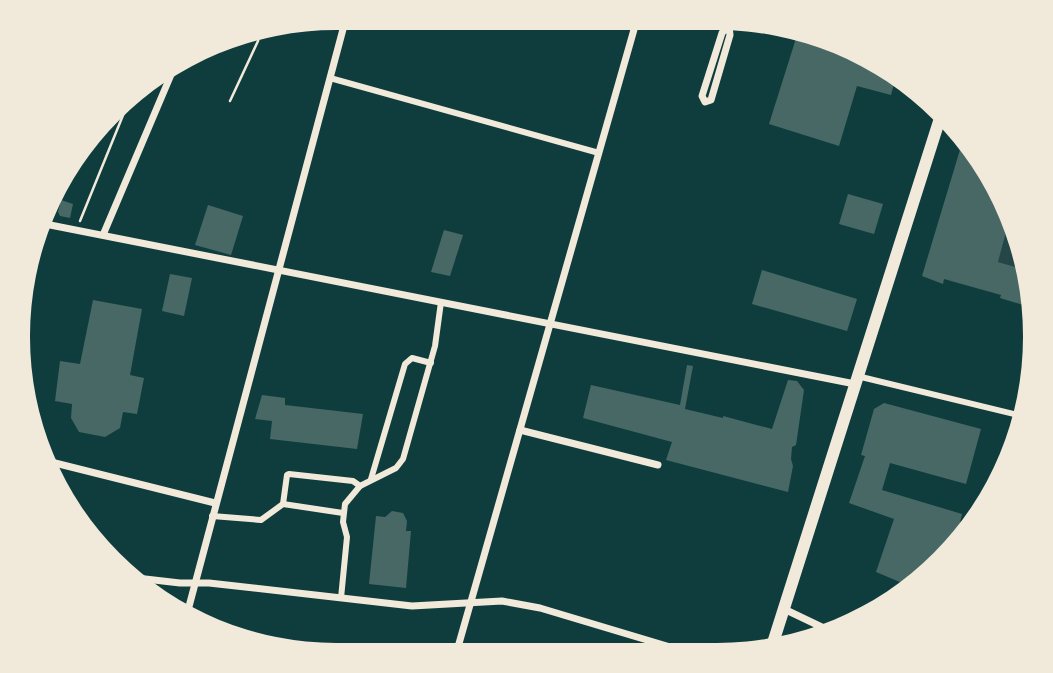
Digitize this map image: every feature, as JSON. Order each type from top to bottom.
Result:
[{"type":"main road","points":[[775,637],[938,125]]},
{"type":"street","points":[[189,605],[343,30]]},
{"type":"street","points":[[459,643],[634,30]]},
{"type":"street","points":[[724,30],[702,96],[705,102],[711,100],[730,30]]},
{"type":"street","points":[[330,78],[599,153]]},
{"type":"street","points":[[103,235],[169,79]]},
{"type":"street","points":[[51,225],[856,380],[1013,414]]},
{"type":"street","points":[[341,598],[348,537],[344,529],[343,513],[349,497],[360,486],[400,464],[431,363],[441,302]]},
{"type":"street","points":[[371,478],[405,364],[412,358],[431,363]]},
{"type":"street","points":[[520,430],[659,465]]},
{"type":"street","points":[[57,464],[215,503]]},
{"type":"street","points":[[283,504],[289,474],[353,481],[360,486]]},
{"type":"street","points":[[212,516],[261,520],[283,504],[343,513]]},
{"type":"street","points":[[149,579],[427,607],[470,601],[502,601],[540,608],[658,643]]},
{"type":"street","points":[[784,609],[818,626]]},
{"type":"path","points":[[230,101],[258,40]]},
{"type":"path","points":[[76,231],[122,118]]},
{"type":"shaded area","points":[[1006,234],[1015,267],[998,262]]},
{"type":"building","points":[[796,40],[852,61],[893,86],[891,95],[857,86],[839,146],[769,124]]},
{"type":"building","points":[[960,150],[982,183],[1000,219],[1006,234],[998,262],[1015,267],[1022,305],[1000,298],[1001,295],[944,279],[943,284],[922,276]]},
{"type":"building","points":[[848,194],[883,204],[874,234],[839,224]]},
{"type":"building","points":[[61,200],[73,204],[70,218],[60,216],[58,212]]},
{"type":"building","points":[[208,205],[243,216],[231,255],[195,245]]},
{"type":"building","points":[[444,230],[463,235],[450,276],[431,272]]},
{"type":"building","points":[[762,270],[857,299],[847,331],[752,304]]},
{"type":"building","points":[[170,274],[192,278],[184,316],[162,311]]},
{"type":"building","points":[[93,300],[142,309],[130,375],[144,378],[137,414],[123,412],[120,428],[105,437],[79,432],[71,418],[72,404],[55,401],[60,361],[80,364]]},
{"type":"building","points":[[687,365],[693,366],[685,409],[772,429],[788,380],[797,381],[804,390],[796,445],[792,447],[793,466],[788,492],[666,460],[672,442],[583,418],[591,385],[680,405]]},
{"type":"building","points":[[262,395],[285,398],[285,405],[363,414],[357,449],[270,439],[272,421],[255,419]]},
{"type":"building","points":[[884,403],[981,429],[966,484],[890,463],[882,490],[962,514],[960,523],[947,539],[900,582],[876,572],[894,519],[849,503],[865,456],[861,455],[874,409]]},
{"type":"building","points":[[392,511],[403,513],[407,521],[406,531],[411,531],[406,588],[369,584],[376,516],[385,517]]}]
